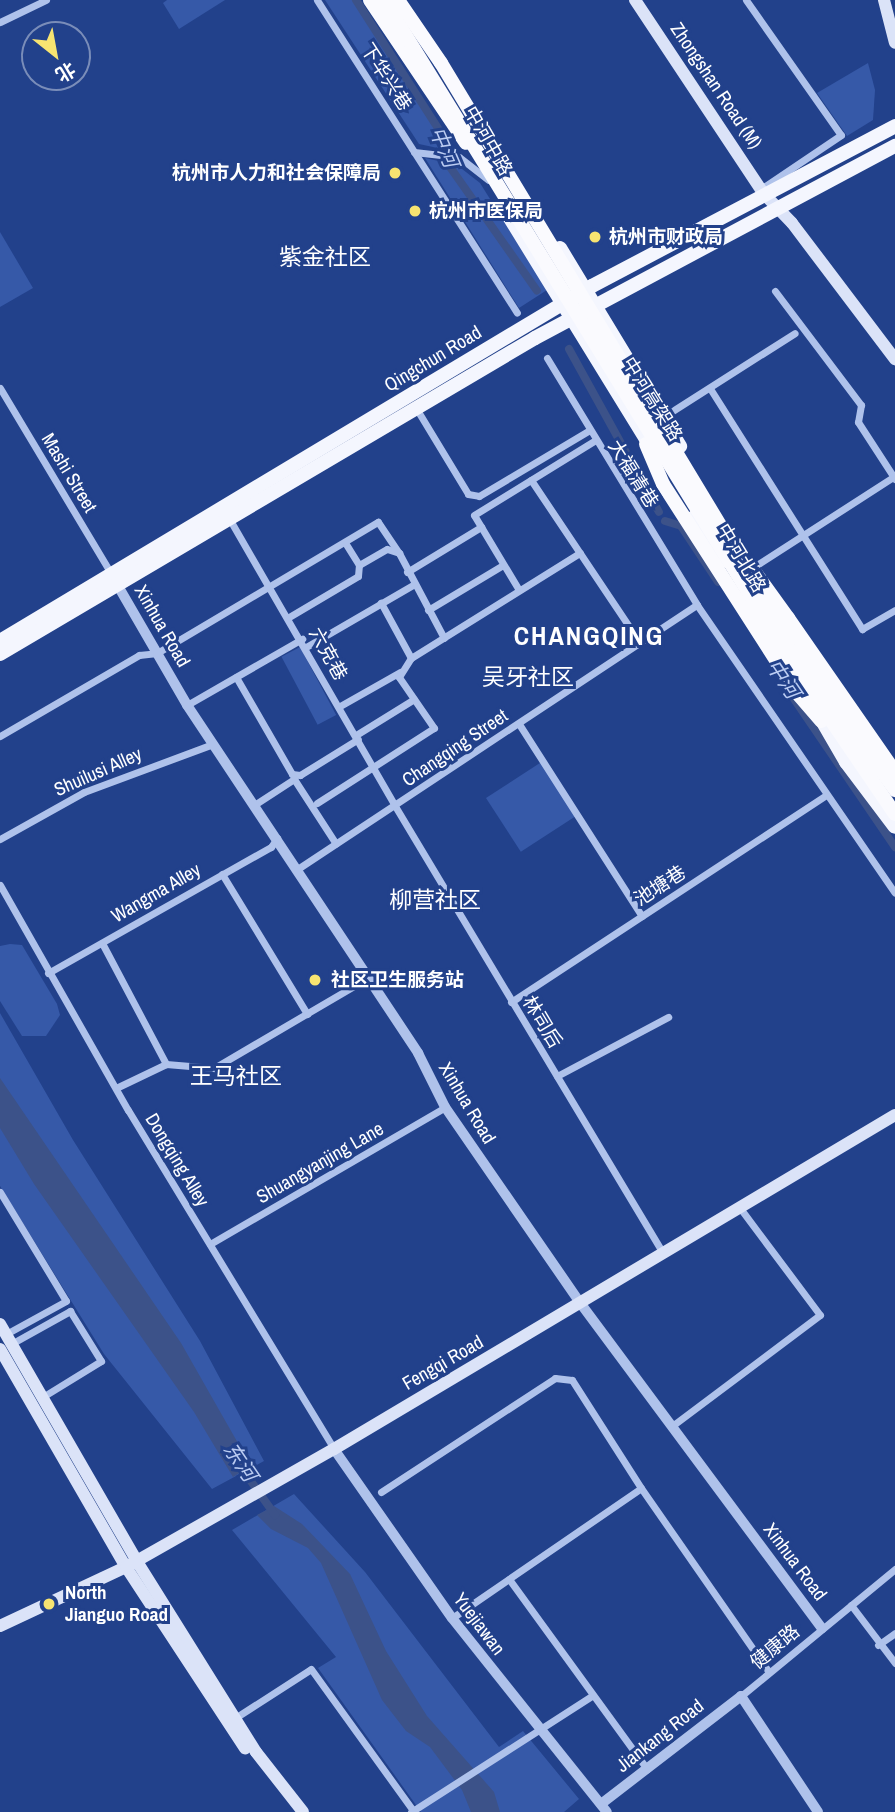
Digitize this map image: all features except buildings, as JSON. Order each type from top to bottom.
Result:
[{"type":"highway","points":[[370,0],[438,107],[475,156]]},
{"type":"highway","name":"中河高架路","points":[[384,0],[859,765],[895,814]]},
{"type":"highway","name":"中河高架路","points":[[398,0],[441,63],[796,651],[895,790]]},
{"type":"highway","points":[[646,444],[663,484],[797,693],[859,765]]},
{"type":"highway","points":[[752,568],[893,772]]},
{"type":"main road","name":"中河中路","points":[[376,0],[475,156],[560,305]]},
{"type":"main road","name":"中河中路","points":[[405,0],[587,289]]},
{"type":"main road","name":"Zhongshan Road (M)","points":[[635,0],[764,194],[895,359]]},
{"type":"main road","points":[[884,0],[895,43]]},
{"type":"main road","name":"Qingchun Road","points":[[0,654],[115,580],[587,289],[895,126]]},
{"type":"main road","name":"Qingchun Road","points":[[0,641],[230,520],[569,319],[597,308],[776,207],[895,146]]},
{"type":"main road","name":"中河北路","points":[[587,289],[804,651],[893,772]]},
{"type":"main road","name":"中河北路","points":[[560,305],[646,444],[658,456],[846,762],[895,827]]},
{"type":"main road","name":"Fengqi Road","points":[[0,1626],[131,1563],[334,1449],[895,1115]]},
{"type":"main road","points":[[4,1338],[44,1396],[131,1563],[235,1718],[303,1812]]},
{"type":"main road","points":[[4,1338],[131,1563],[223,1718],[293,1812]]},
{"type":"street","points":[[0,22],[46,0]]},
{"type":"street","name":"下华兴巷","points":[[317,0],[517,313]]},
{"type":"street","points":[[746,0],[841,135],[765,186],[764,194]]},
{"type":"street","points":[[414,152],[452,156],[488,180]]},
{"type":"street","points":[[752,568],[894,477],[858,422],[861,405],[775,291]]},
{"type":"street","points":[[663,417],[711,390],[795,333]]},
{"type":"street","name":"大福清巷","points":[[547,358],[594,441],[696,605],[825,796],[895,892]]},
{"type":"street","name":"Mashi Street","points":[[0,388],[115,580]]},
{"type":"street","points":[[711,390],[862,629],[895,610]]},
{"type":"street","points":[[415,408],[468,494],[479,496],[588,430]]},
{"type":"street","points":[[519,590],[474,515],[594,441]]},
{"type":"street","points":[[531,480],[640,643]]},
{"type":"street","name":"六克巷","points":[[230,520],[302,639],[395,806]]},
{"type":"street","points":[[0,736],[139,655],[157,653],[378,522],[399,553],[413,585],[444,638]]},
{"type":"street","points":[[407,572],[481,527]]},
{"type":"street","points":[[289,617],[358,576],[359,565],[345,543]]},
{"type":"street","points":[[359,565],[387,549],[399,553]]},
{"type":"street","points":[[317,803],[434,728],[399,677],[411,658],[580,553]]},
{"type":"street","points":[[428,610],[503,565]]},
{"type":"street","name":"Xinhua Road","points":[[115,580],[187,705],[299,867],[418,1053],[445,1107],[581,1304],[822,1628]]},
{"type":"street","points":[[306,647],[413,585]]},
{"type":"street","points":[[382,603],[411,658]]},
{"type":"street","name":"Changqing Street","points":[[299,867],[696,605]]},
{"type":"street","points":[[187,705],[302,639]]},
{"type":"street","points":[[340,706],[401,671]]},
{"type":"street","points":[[236,677],[292,774],[300,775],[414,699]]},
{"type":"street","points":[[519,724],[642,916]]},
{"type":"street","name":"Shuilusi Alley","points":[[0,839],[84,792],[213,744]]},
{"type":"street","points":[[254,805],[294,779],[335,844]]},
{"type":"street","name":"池塘巷","points":[[511,1002],[825,796]]},
{"type":"street","name":"林司后","points":[[395,806],[663,1252]]},
{"type":"street","name":"Wangma Alley","points":[[48,973],[271,847],[277,838]]},
{"type":"street","points":[[222,874],[307,1014]]},
{"type":"street","name":"Dongqing Alley","points":[[0,885],[116,1088],[334,1449]]},
{"type":"street","points":[[102,943],[166,1063]]},
{"type":"street","points":[[116,1088],[166,1063],[214,1068],[369,977]]},
{"type":"street","points":[[556,1076],[668,1017]]},
{"type":"street","name":"Shuangyanjing Lane","points":[[210,1244],[445,1107]]},
{"type":"street","points":[[0,1192],[66,1301],[4,1338]]},
{"type":"street","points":[[672,1426],[820,1315],[740,1208]]},
{"type":"street","points":[[4,1338],[70,1311],[101,1361],[44,1396]]},
{"type":"street","points":[[381,1492],[555,1378],[572,1380],[641,1488],[769,1672]]},
{"type":"street","name":"Yuejiawan","points":[[334,1449],[452,1618],[538,1730],[604,1808]]},
{"type":"street","points":[[452,1618],[641,1488]]},
{"type":"street","name":"健康路","points":[[741,1696],[895,1569]]},
{"type":"street","points":[[509,1579],[647,1769]]},
{"type":"street","points":[[851,1605],[878,1645],[895,1663]]},
{"type":"street","points":[[878,1645],[895,1633]]},
{"type":"street","points":[[235,1718],[311,1669],[413,1811],[593,1696]]},
{"type":"street","points":[[741,1696],[818,1812]]},
{"type":"street","name":"Jiankang Road","points":[[604,1808],[647,1769],[741,1696]]},
{"type":"shaded area","points":[[167,0],[225,0],[179,29],[163,3]]},
{"type":"shaded area","points":[[325,0],[357,0],[456,152],[419,144]]},
{"type":"shaded area","points":[[868,63],[875,90],[873,120],[847,136],[817,93]]},
{"type":"shaded area","points":[[425,158],[457,165],[480,183],[547,290],[519,308]]},
{"type":"shaded area","points":[[0,232],[33,288],[0,307]]},
{"type":"shaded area","points":[[300,647],[336,715],[318,725],[281,657]]},
{"type":"shaded area","points":[[543,761],[578,815],[521,852],[486,798]]},
{"type":"shaded area","points":[[22,945],[57,1004],[60,1015],[46,1036],[22,1036],[0,1001],[0,946]]},
{"type":"shaded area","points":[[0,1013],[73,1140],[200,1341],[264,1461],[212,1489],[104,1354],[0,1186]]},
{"type":"shaded area","points":[[294,1494],[365,1572],[499,1747],[523,1731],[579,1799],[564,1812],[421,1812],[318,1668],[336,1657],[232,1530]]},
{"type":"water","points":[[0,1078],[181,1343],[251,1466],[233,1477],[194,1412],[34,1184],[0,1128]]},
{"type":"water","points":[[274,1506],[302,1524],[350,1574],[386,1651],[427,1716],[494,1792],[500,1812],[471,1812],[462,1790],[430,1747],[406,1731],[382,1700],[321,1563],[308,1548],[271,1529],[257,1515]]},
{"type":"waterway","name":"中河","points":[[356,0],[441,133],[450,167],[537,291]]},
{"type":"waterway","name":"中河","points":[[569,349],[659,512]]},
{"type":"waterway","name":"中河","points":[[665,521],[681,526],[718,582]]},
{"type":"waterway","name":"中河","points":[[792,696],[895,847]]},
{"type":"waterway","name":"东河","points":[[238,1463],[275,1515]]},
{"type":"place","name":"杭州市人力和社会保障局","points":[[395,173]]},
{"type":"place","name":"杭州市医保局","points":[[415,211]]},
{"type":"place","name":"杭州市财政局","points":[[595,237]]},
{"type":"place","name":"社区卫生服务站","points":[[315,980]]},
{"type":"place","name":"North Jianguo Road","points":[[49,1604]]},
{"type":"district","name":"紫金社区","points":[[325,257]]},
{"type":"district","name":"CHANGQING","points":[[589,636]]},
{"type":"district","name":"吴牙社区","points":[[528,677]]},
{"type":"district","name":"柳营社区","points":[[435,900]]},
{"type":"district","name":"王马社区","points":[[236,1076]]}]
